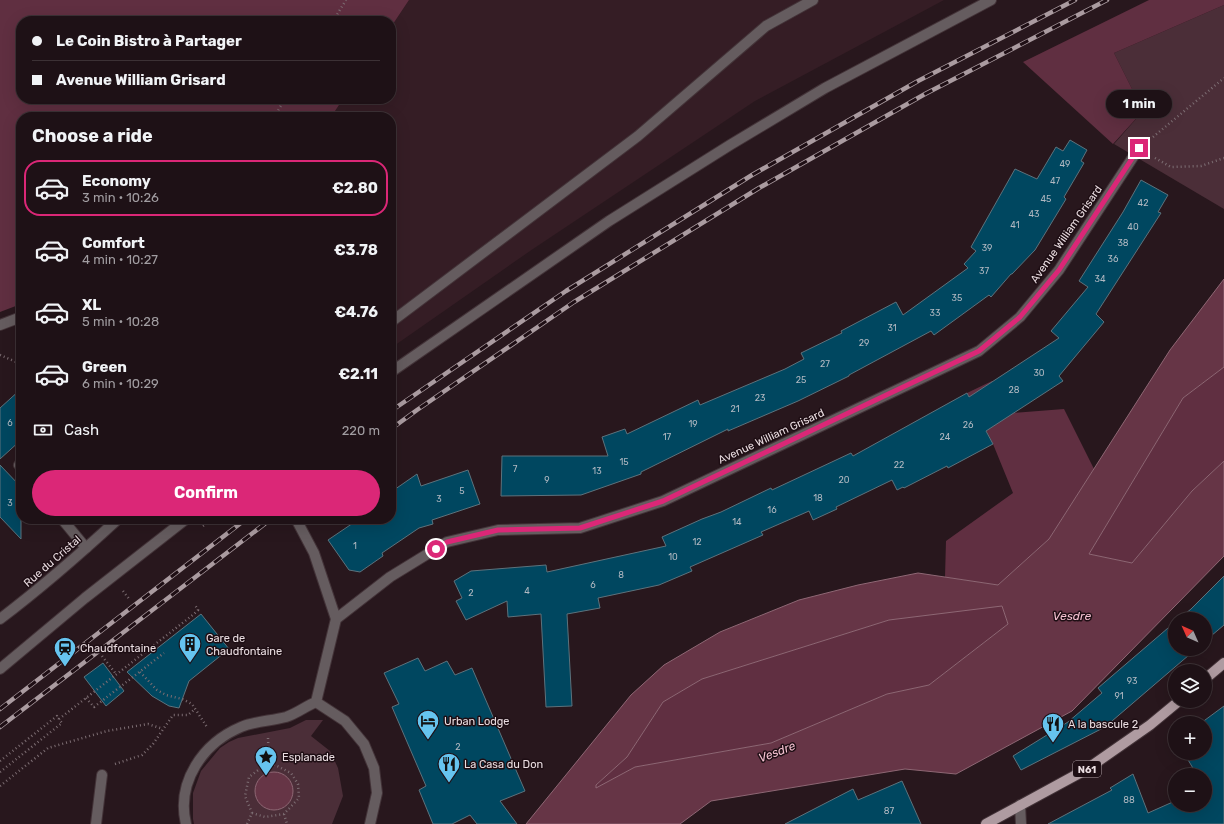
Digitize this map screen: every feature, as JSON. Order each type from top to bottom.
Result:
[{"type":"main road","points":[[1212,673],[1224,663]]},
{"type":"main road","name":"N61","points":[[986,824],[1087,769],[1150,725],[1171,708]]},
{"type":"street","points":[[396,318],[638,136],[766,26],[812,0]]},
{"type":"street","points":[[396,369],[609,221],[730,145],[825,88],[991,0]]},
{"type":"street","name":"Avenue William Grisard","points":[[336,619],[390,577],[447,542],[498,530],[580,528],[663,501],[979,351],[1020,317],[1059,270],[1139,148]]},
{"type":"street","points":[[0,325],[16,319]]},
{"type":"street","points":[[66,524],[86,548]]},
{"type":"street","name":"Rue du Cristal","points":[[0,619],[25,600],[112,524]]},
{"type":"street","points":[[0,669],[85,598],[180,524]]},
{"type":"street","points":[[186,824],[183,813],[185,791],[191,773],[200,757],[216,741],[241,727],[287,717],[316,702],[336,619],[314,553],[299,524]]},
{"type":"street","points":[[316,702],[345,721],[364,744],[374,768],[376,793],[370,824]]},
{"type":"street","points":[[96,824],[102,776]]},
{"type":"street","points":[[1020,805],[1021,824]]},
{"type":"path","points":[[336,16],[346,0]]},
{"type":"path","points":[[1224,78],[1139,148],[1171,167],[1201,166],[1224,158]]},
{"type":"path","points":[[0,355],[16,362]]},
{"type":"path","points":[[59,719],[198,610],[195,605]]},
{"type":"path","points":[[86,698],[94,707],[164,653]]},
{"type":"path","points":[[102,656],[116,674]]},
{"type":"path","points":[[140,672],[157,690],[166,695],[192,704],[216,741]]},
{"type":"path","points":[[102,776],[104,767],[142,755],[153,744],[172,716],[188,715],[195,709]]},
{"type":"path","points":[[0,761],[57,716],[62,723],[0,772]]},
{"type":"path","points":[[0,786],[48,748],[107,731],[148,724],[163,729]]},
{"type":"path","points":[[247,824],[252,813],[245,796],[249,777],[268,762],[291,773],[298,784],[300,798],[284,814],[265,817],[252,813]]},
{"type":"path","points":[[284,814],[287,824]]},
{"type":"shaded area","points":[[0,0],[409,0],[396,20],[396,16],[16,16],[16,104],[340,104],[334,112],[16,112],[16,306],[0,312]]},
{"type":"shaded area","points":[[409,0],[944,0],[755,101],[530,251],[396,345],[396,112],[334,112],[340,104],[396,104],[396,20]]},
{"type":"shaded area","points":[[1149,0],[1224,0],[1224,5],[1114,53],[1143,111],[1113,144],[1023,62]]},
{"type":"shaded area","points":[[1224,5],[1224,209],[1114,144],[1143,111],[1114,53]]},
{"type":"shaded area","points":[[1224,367],[1224,461],[1192,491],[1132,563],[1089,554],[1183,398]]},
{"type":"shaded area","points":[[992,381],[1013,413],[1064,409],[1094,469],[1049,539],[998,585],[945,577],[946,541],[1013,493],[993,444],[967,393]]},
{"type":"shaded area","points":[[1002,605],[1008,624],[929,685],[887,694],[771,743],[635,767],[595,789],[596,785],[627,757],[663,702],[702,679],[889,620]]},
{"type":"shaded area","points":[[306,720],[323,720],[311,736],[330,751],[338,768],[343,796],[332,824],[194,824],[193,793],[201,771],[220,748],[238,738],[290,728]]},
{"type":"water","name":"Vesdre","points":[[1224,279],[1224,367],[1183,398],[1089,554],[1132,563],[1192,491],[1224,461],[1224,556],[1072,711],[956,774],[905,769],[711,801],[680,824],[526,824],[631,695],[664,665],[720,632],[799,600],[858,585],[918,573],[998,585],[1049,539],[1170,350]],"holes":[[[1002,606],[1008,624],[929,685],[887,694],[771,743],[635,767],[596,788],[596,785],[627,757],[663,702],[702,679],[889,620]]]},
{"type":"water","points":[[274,772],[284,775],[290,781],[293,791],[290,801],[284,807],[274,810],[264,807],[258,801],[255,791],[258,781],[264,775]]},
{"type":"building","points":[[1070,140],[1087,150],[1081,161],[1084,163],[1064,197],[1066,199],[1035,250],[991,297],[989,295],[934,335],[931,331],[849,376],[798,401],[728,431],[728,429],[641,472],[641,474],[581,495],[501,496],[502,456],[608,456],[602,437],[625,429],[627,434],[698,400],[700,405],[785,369],[804,359],[801,353],[842,333],[841,331],[896,302],[903,315],[968,268],[964,264],[976,251],[971,247],[1015,169],[1037,179],[1056,147],[1063,151]]},
{"type":"building","points":[[1141,180],[1168,195],[1158,212],[1161,213],[1096,314],[1104,322],[1059,376],[1063,381],[986,431],[993,444],[948,468],[947,466],[904,488],[903,487],[897,490],[892,480],[836,507],[837,509],[813,520],[809,511],[761,532],[763,535],[690,567],[692,571],[659,585],[598,598],[600,608],[567,614],[572,706],[546,707],[541,614],[508,617],[507,601],[466,620],[456,601],[462,598],[454,581],[471,571],[546,565],[547,572],[666,546],[662,537],[721,512],[771,488],[772,490],[851,453],[853,456],[967,393],[969,397],[1059,338],[1051,331],[1088,287],[1079,281],[1123,212]]},
{"type":"building","points":[[16,394],[16,445],[0,459],[0,408]]},
{"type":"building","points":[[0,465],[16,482],[16,524],[21,524],[21,539],[0,517]]},
{"type":"building","points":[[468,470],[480,504],[432,520],[433,524],[419,528],[382,553],[383,556],[360,572],[349,570],[328,540],[352,524],[396,524],[396,489],[417,474],[421,486]]},
{"type":"building","points":[[1224,576],[1224,625],[1212,635],[1212,612],[1187,612]]},
{"type":"building","name":"Gare de Chaudfontaine","points":[[201,614],[229,649],[189,681],[179,708],[169,706],[152,696],[127,672]]},
{"type":"building","points":[[1168,628],[1168,656],[1188,656],[1178,664],[1168,664],[1168,673],[1105,727],[1021,770],[1013,756],[1068,722],[1102,693],[1098,688]]},
{"type":"building","points":[[418,658],[425,671],[447,661],[455,675],[472,668],[525,791],[500,801],[517,824],[477,824],[470,815],[452,824],[433,824],[419,790],[426,786],[392,707],[399,704],[384,673]]},
{"type":"building","points":[[103,663],[124,691],[106,706],[84,677]]},
{"type":"building","points":[[1224,706],[1224,824],[1048,824],[1112,790],[1110,788],[1133,774],[1148,813],[1168,804],[1168,812],[1212,812],[1212,768],[1193,768],[1188,760],[1212,760],[1212,716],[1210,716]]},
{"type":"building","points":[[902,781],[921,824],[785,824],[853,789],[858,800]]},
{"type":"railway","points":[[396,408],[566,291],[752,175],[918,81],[1075,0]]},
{"type":"railway","points":[[396,425],[574,302],[759,188],[925,94],[1107,0]]},
{"type":"railway","points":[[0,709],[240,524]]},
{"type":"railway","points":[[0,727],[264,524]]},
{"type":"place","name":"Gare de Chaudfontaine","points":[[190,664]]},
{"type":"place","name":"Chaudfontaine","points":[[65,668]]},
{"type":"place","name":"Urban Lodge","points":[[428,740]]},
{"type":"place","name":"A la bascule 2","points":[[1053,744]]},
{"type":"place","name":"Esplanade","points":[[266,776]]},
{"type":"place","name":"La Casa du Don","points":[[449,784]]},
{"type":"route","points":[[436,549],[447,542],[498,530],[580,528],[663,501],[979,351],[1020,317],[1059,270],[1139,148]]}]
